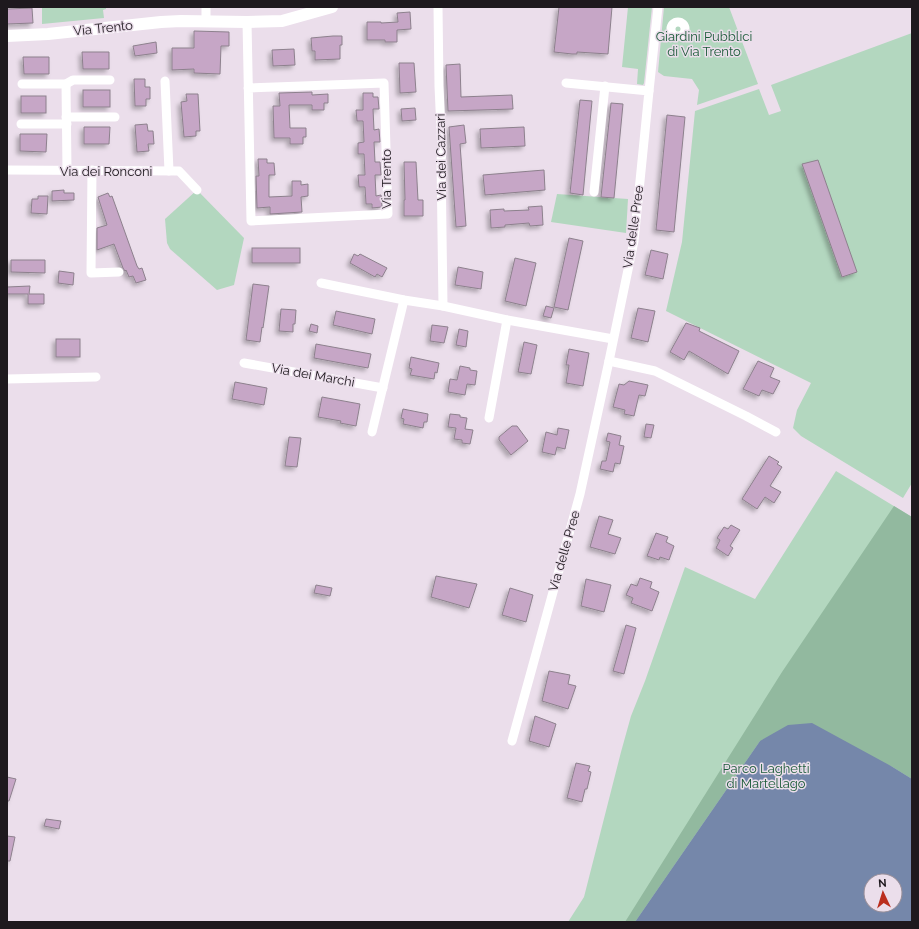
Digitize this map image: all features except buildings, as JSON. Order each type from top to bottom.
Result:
[{"type":"street","points":[[206,7],[206,22]]},
{"type":"street","name":"Via Trento","points":[[7,36],[48,34],[161,22],[282,21],[332,7]]},
{"type":"street","name":"Via dei Cazzari","points":[[438,7],[442,152],[443,306]]},
{"type":"street","name":"Via delle Pree","points":[[512,740],[580,494],[634,241],[658,7]]},
{"type":"street","name":"Via Trento","points":[[247,22],[248,88],[251,221],[388,214],[384,83],[248,88]]},
{"type":"street","points":[[22,84],[66,84],[73,80],[110,80]]},
{"type":"street","points":[[165,81],[169,171]]},
{"type":"street","points":[[566,83],[649,91]]},
{"type":"street","points":[[66,84],[67,170]]},
{"type":"street","points":[[594,192],[604,86]]},
{"type":"street","points":[[21,124],[115,117]]},
{"type":"street","name":"Via dei Ronconi","points":[[7,170],[179,171],[197,190]]},
{"type":"street","points":[[92,170],[91,273],[119,272]]},
{"type":"street","points":[[321,283],[404,300],[443,306],[507,320],[613,339]]},
{"type":"street","points":[[372,432],[404,300]]},
{"type":"street","points":[[489,418],[507,320]]},
{"type":"street","points":[[609,361],[655,371],[776,432]]},
{"type":"street","name":"Via dei Marchi","points":[[244,363],[383,388]]},
{"type":"street","points":[[7,379],[96,377]]},
{"type":"green space","points":[[34,7],[106,7],[106,9],[103,10],[104,18],[42,24],[42,8]]},
{"type":"green space","points":[[628,7],[652,7],[643,85],[637,84],[638,69],[622,67]]},
{"type":"green space","name":"Giardini Pubblici di Via Trento","points":[[664,7],[729,7],[758,84],[697,105],[699,90],[692,79],[664,76],[658,72]]},
{"type":"green space","points":[[912,33],[912,483],[903,498],[801,436],[793,428],[797,410],[811,383],[666,311],[682,242],[695,111],[759,89],[769,115],[781,111],[771,85]]},
{"type":"green space","points":[[197,190],[244,238],[234,285],[217,290],[170,249],[167,243],[165,219]]},
{"type":"green space","points":[[557,194],[628,199],[626,233],[551,222]]},
{"type":"green space","name":"Parco Laghetti di Martellago","points":[[836,471],[912,517],[912,922],[568,922],[584,897],[631,716],[645,681],[685,567],[755,599]]},
{"type":"green space","points":[[894,506],[912,517],[912,779],[891,766],[760,741],[635,922],[625,922],[782,672]]},
{"type":"water","points":[[812,723],[912,779],[912,922],[635,922],[760,741],[788,725]]}]
